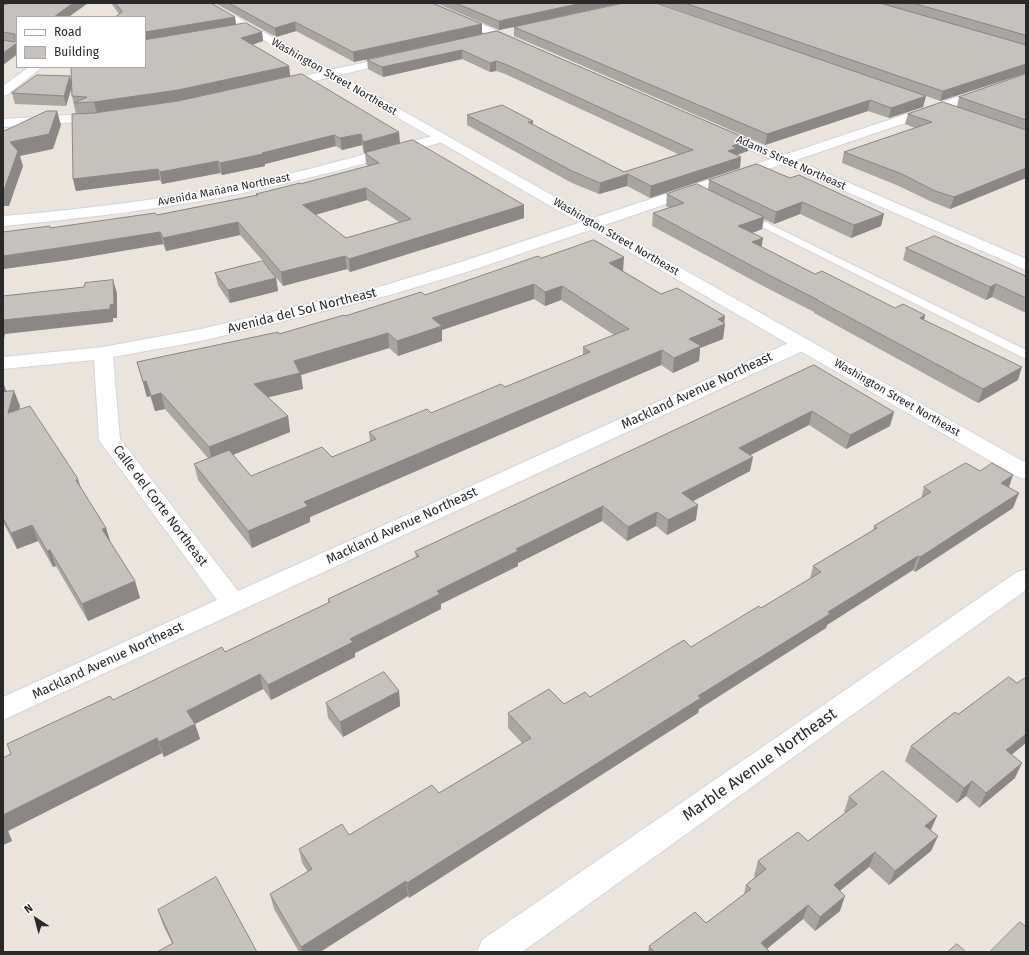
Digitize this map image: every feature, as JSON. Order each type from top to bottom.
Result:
[{"type":"street","name":"Washington Street Northeast","points":[[206,3],[242,29],[330,74],[1026,472]]},
{"type":"street","points":[[424,3],[529,49]]},
{"type":"street","points":[[482,39],[517,31]]},
{"type":"street","points":[[266,88],[407,56]]},
{"type":"street","points":[[3,92],[35,68]]},
{"type":"street","name":"Avenida del Sol Northeast","points":[[3,363],[103,353],[200,335],[384,291],[464,267],[781,159],[1026,78]]},
{"type":"street","points":[[922,101],[955,113]]},
{"type":"street","points":[[3,123],[59,121],[112,116]]},
{"type":"street","name":"Adams Street Northeast","points":[[708,127],[1026,265]]},
{"type":"street","name":"Avenida Mañana Northeast","points":[[3,221],[103,212],[227,192],[316,171],[441,138]]},
{"type":"street","name":"Mackland Avenue Northeast","points":[[3,709],[802,344]]},
{"type":"street","name":"Calle del Corte Northeast","points":[[103,353],[110,440],[233,603]]},
{"type":"street","name":"Marble Avenue Northeast","points":[[494,952],[1026,578]]},
{"type":"lane","points":[[694,189],[710,197]]},
{"type":"lane","points":[[738,211],[1026,354]]},
{"type":"building","points":[[13,3],[73,3],[55,16],[16,16],[16,44],[3,53],[3,40],[15,42],[15,34],[3,32],[3,5]]},
{"type":"building","points":[[116,3],[211,3],[235,17],[146,32],[146,16],[116,16],[122,12]]},
{"type":"building","points":[[229,3],[432,3],[482,24],[353,52],[295,22],[275,28]]},
{"type":"building","points":[[456,3],[582,3],[499,21]]},
{"type":"building","points":[[624,3],[656,3],[926,96],[891,108],[870,100],[767,134],[514,27]]},
{"type":"building","points":[[685,3],[880,3],[1026,45],[1026,64],[943,91]]},
{"type":"building","points":[[913,3],[1026,3],[1026,35]]},
{"type":"building","points":[[246,23],[262,32],[241,38],[289,66],[178,90],[94,102],[74,103],[87,97],[72,96],[71,68],[146,68],[146,40]]},
{"type":"building","points":[[497,31],[750,140],[732,146],[737,148],[728,151],[741,157],[651,186],[628,174],[600,183],[572,171],[467,115],[502,105],[533,121],[528,122],[624,172],[693,150],[505,64],[496,61],[490,63],[462,50],[382,67],[367,60]]},
{"type":"building","points":[[302,74],[399,132],[363,142],[361,134],[340,138],[334,135],[262,153],[263,154],[220,163],[218,161],[160,172],[158,169],[73,179],[72,114],[94,113],[178,101]]},
{"type":"building","points":[[1026,74],[1026,120],[959,97]]},
{"type":"building","points":[[37,75],[70,76],[64,96],[12,93]]},
{"type":"building","points":[[943,102],[1026,130],[1026,168],[954,197],[935,191],[902,174],[844,152],[932,122],[908,114]]},
{"type":"building","points":[[47,111],[57,111],[49,134],[10,142],[18,151],[3,190],[3,132]]},
{"type":"building","points":[[413,140],[524,205],[349,259],[345,256],[281,272],[238,222],[163,238],[160,232],[3,256],[3,232],[50,226],[50,228],[155,213],[157,215],[258,195],[256,194],[379,163],[365,153]],"holes":[[[366,188],[411,219],[346,238],[303,205]]]},
{"type":"building","points":[[757,164],[790,178],[799,175],[884,214],[854,225],[802,202],[776,212],[709,180]]},
{"type":"building","points":[[697,184],[764,217],[738,226],[763,238],[752,242],[815,274],[822,271],[895,308],[903,304],[925,315],[920,318],[1022,367],[983,389],[653,213],[684,203],[667,194]]},
{"type":"building","points":[[935,236],[1026,276],[1026,298],[996,284],[990,287],[906,248]]},
{"type":"building","points":[[594,240],[624,257],[609,263],[661,294],[677,288],[725,316],[718,319],[725,324],[689,339],[701,346],[674,358],[662,350],[304,502],[308,506],[248,531],[194,464],[229,450],[251,476],[322,447],[332,457],[376,439],[369,432],[427,409],[431,413],[501,384],[505,387],[590,352],[583,347],[629,329],[562,286],[545,292],[534,284],[432,318],[442,326],[397,341],[388,333],[294,361],[300,373],[254,384],[288,416],[209,447],[161,393],[151,396],[146,381],[143,382],[137,362],[278,332],[279,334],[344,315],[345,316],[421,292],[425,295],[538,256],[541,258]]},
{"type":"building","points":[[263,261],[276,278],[228,290],[215,273]]},
{"type":"building","points":[[113,280],[114,304],[110,305],[110,309],[3,320],[3,296],[84,287],[85,283]]},
{"type":"building","points":[[814,365],[894,412],[850,435],[812,411],[739,448],[753,457],[682,493],[698,505],[668,520],[657,512],[628,527],[603,506],[516,549],[518,551],[437,591],[440,594],[350,639],[353,642],[268,685],[260,674],[187,711],[195,724],[159,742],[157,738],[3,815],[3,758],[11,754],[7,744],[110,696],[113,700],[222,647],[225,652],[330,602],[328,599],[419,556],[415,552]]},
{"type":"building","points":[[14,391],[8,413],[30,406],[78,479],[76,480],[106,528],[102,529],[135,581],[82,604],[50,550],[47,551],[32,525],[11,533],[3,518],[3,392]]},
{"type":"building","points":[[966,463],[980,471],[992,463],[1013,475],[1001,483],[1019,493],[920,557],[918,556],[828,612],[830,614],[698,696],[701,698],[407,883],[406,881],[301,947],[270,894],[312,869],[299,849],[342,824],[349,835],[432,785],[439,793],[531,738],[508,713],[549,689],[564,704],[585,692],[590,697],[684,640],[691,647],[759,606],[761,608],[821,572],[813,566],[877,528],[874,526],[931,492],[924,487]]},
{"type":"building","points":[[384,672],[399,691],[340,722],[326,703]]},
{"type":"building","points":[[1009,677],[1017,683],[1026,677],[1026,734],[1006,750],[1022,763],[986,793],[972,781],[964,788],[911,746],[955,712],[958,714]]},
{"type":"building","points":[[883,771],[937,816],[925,826],[938,836],[895,871],[875,852],[834,885],[845,896],[820,917],[808,905],[761,943],[770,952],[654,952],[649,946],[695,912],[706,923],[751,889],[746,885],[766,869],[758,861],[798,832],[808,841],[857,804],[849,797]]},
{"type":"building","points":[[216,877],[257,952],[157,952],[173,943],[158,910]]},
{"type":"building","points":[[1020,922],[1026,927],[1026,952],[990,952]]},
{"type":"building","points":[[957,944],[966,952],[948,952]]}]
